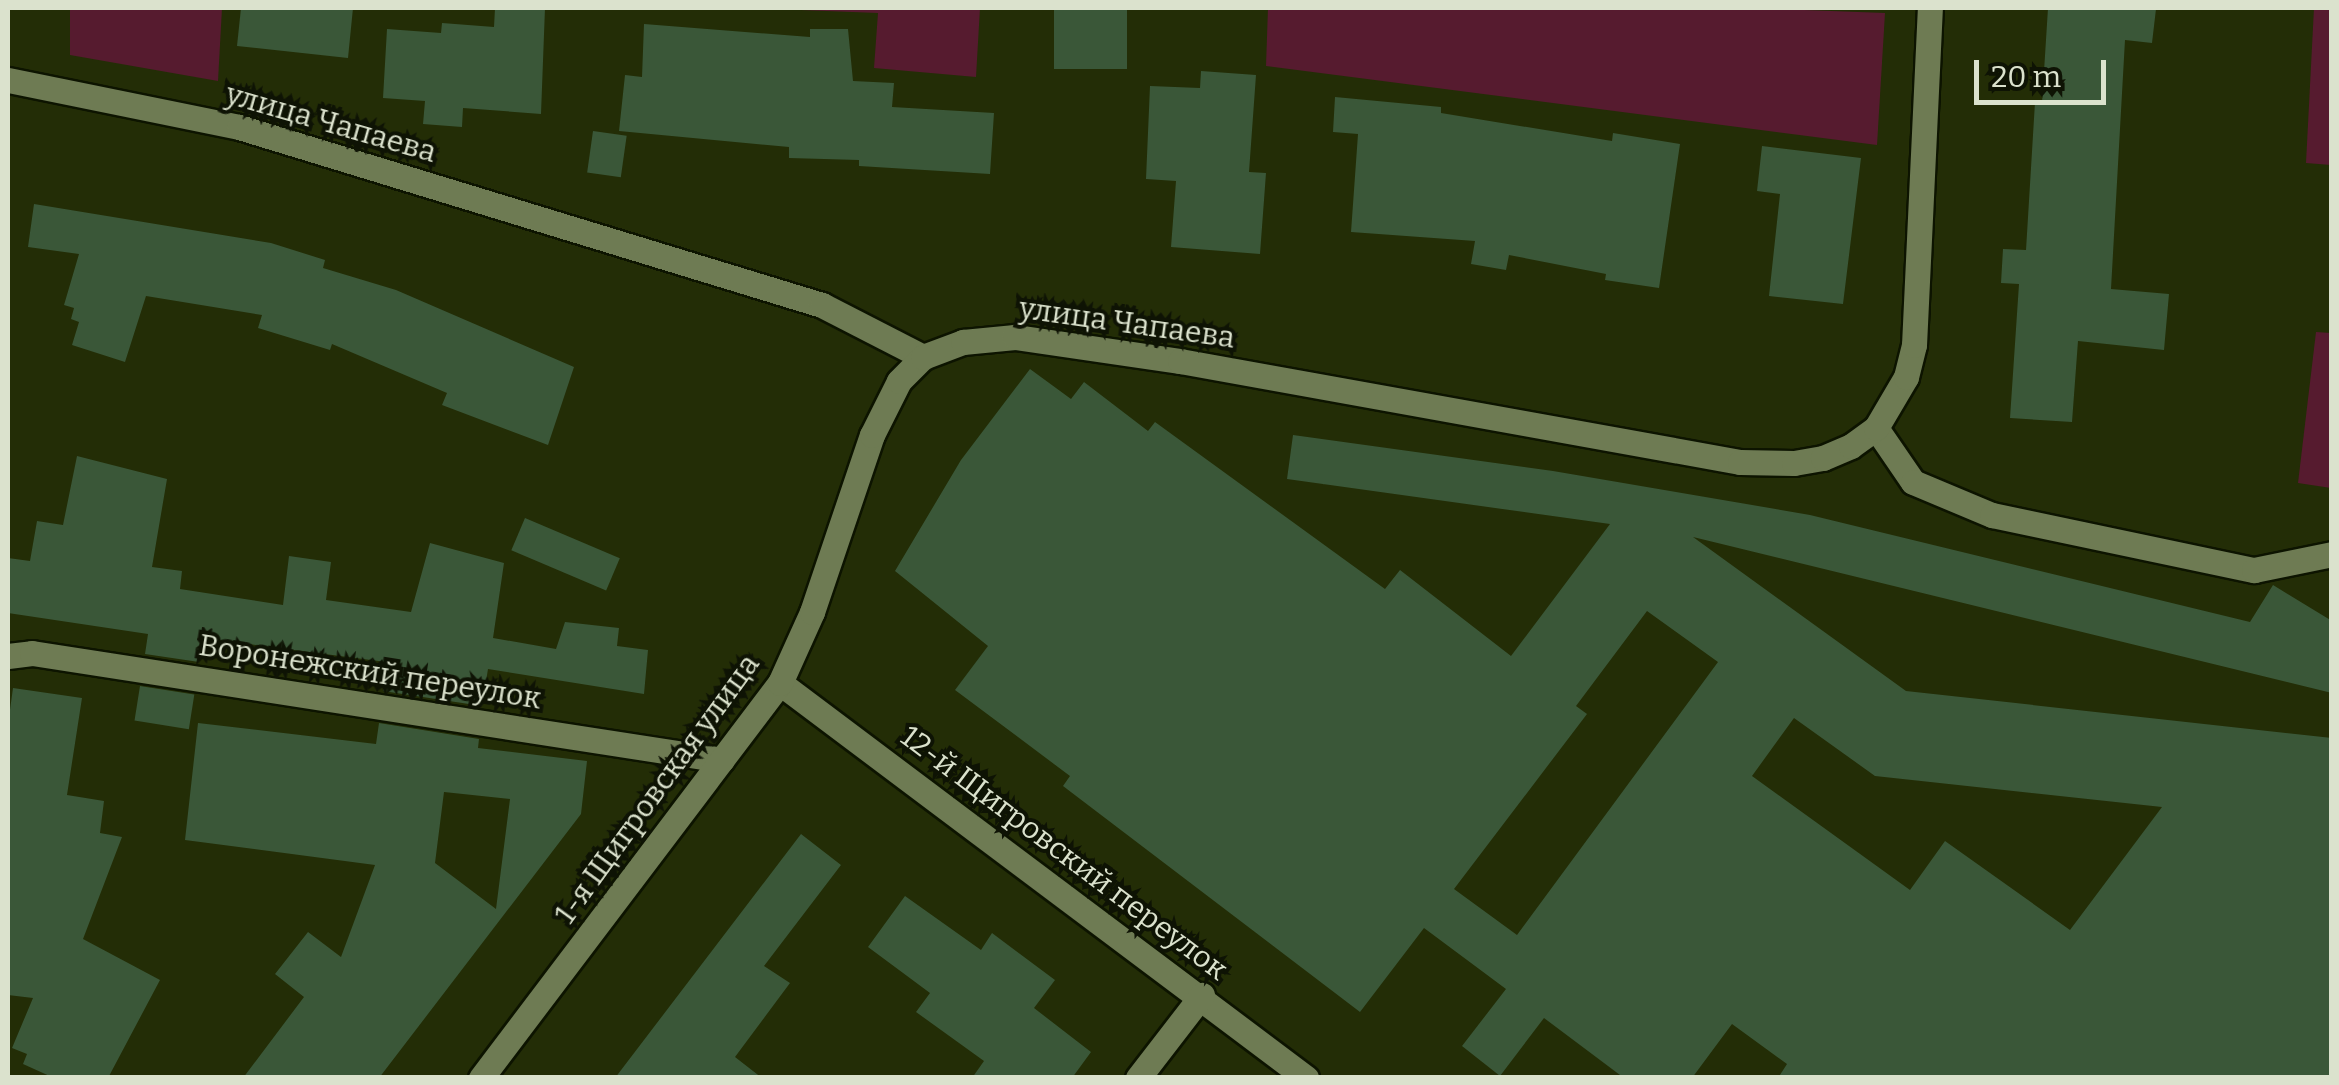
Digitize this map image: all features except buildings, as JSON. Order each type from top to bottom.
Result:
[{"type":"street","name":"улица Чапаева","points":[[8,80],[277,138],[822,305],[922,357],[963,342],[1015,337],[1180,361],[1740,462],[1794,463],[1823,458],[1852,446],[1876,428],[1906,376],[1914,345],[1930,8]]},
{"type":"street","name":"1-я Щигровская улица","points":[[481,1078],[780,683],[812,612],[872,435],[899,381],[922,357]]},
{"type":"street","points":[[1876,428],[1913,482],[1992,515],[2254,570],[2332,554]]},
{"type":"street","name":"Воронежский переулок","points":[[8,656],[32,652],[722,760]]},
{"type":"street","name":"12-й Щигровский переулок","points":[[780,683],[1202,995],[1306,1078]]},
{"type":"street","points":[[1138,1078],[1202,995]]},
{"type":"shaded area","points":[[70,8],[222,8],[218,81],[70,55]]},
{"type":"shaded area","points":[[752,8],[980,8],[976,77],[874,68],[878,13]]},
{"type":"shaded area","points":[[1268,8],[1752,8],[1885,13],[1877,145],[1266,66]]},
{"type":"shaded area","points":[[2314,8],[2331,8],[2331,165],[2306,163]]},
{"type":"shaded area","points":[[2316,332],[2331,333],[2331,488],[2298,483]]}]
